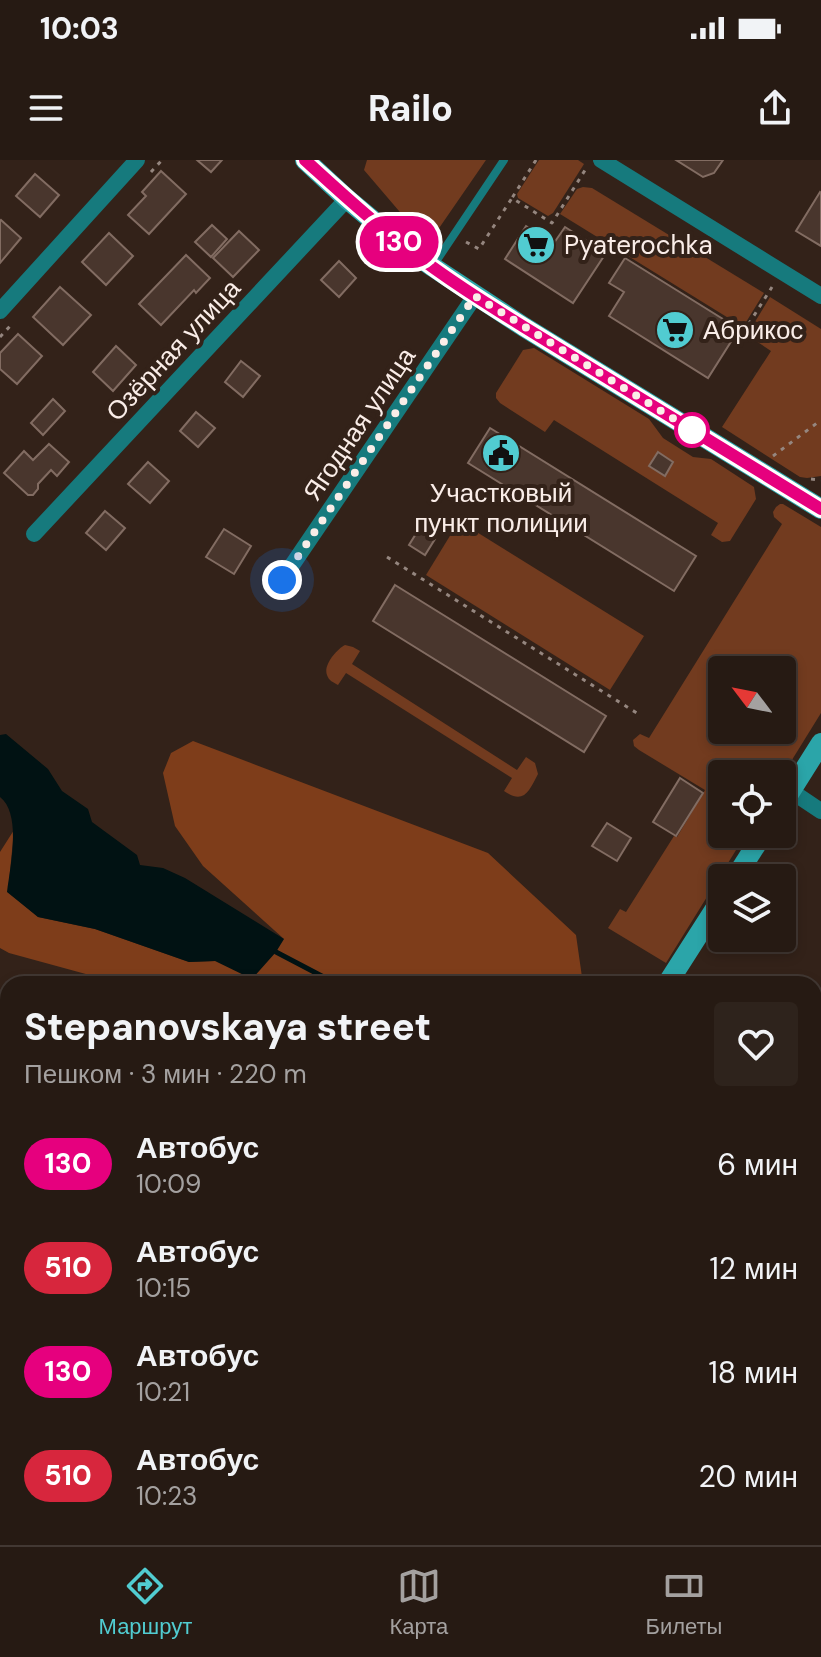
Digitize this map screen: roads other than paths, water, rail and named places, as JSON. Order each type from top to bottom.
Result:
[{"type":"street","points":[[0,311],[137,160]]},
{"type":"street","points":[[305,160],[406,248],[475,296],[821,509]]},
{"type":"street","points":[[601,160],[821,296]]},
{"type":"street","name":"Озёрная улица","points":[[34,534],[347,199]]},
{"type":"street","name":"Ягодная улица","points":[[282,580],[475,296]]},
{"type":"street","points":[[796,782],[821,743]]},
{"type":"street","points":[[796,802],[821,811]]},
{"type":"street","points":[[672,976],[708,920]]},
{"type":"lane","points":[[433,267],[504,160]]},
{"type":"waterway","points":[[276,952],[322,976]]},
{"type":"place","name":"Pyaterochka","points":[[536,245]]},
{"type":"place","name":"Абрикос","points":[[675,330]]},
{"type":"place","name":"Участковый пункт полиции","points":[[501,453]]}]
